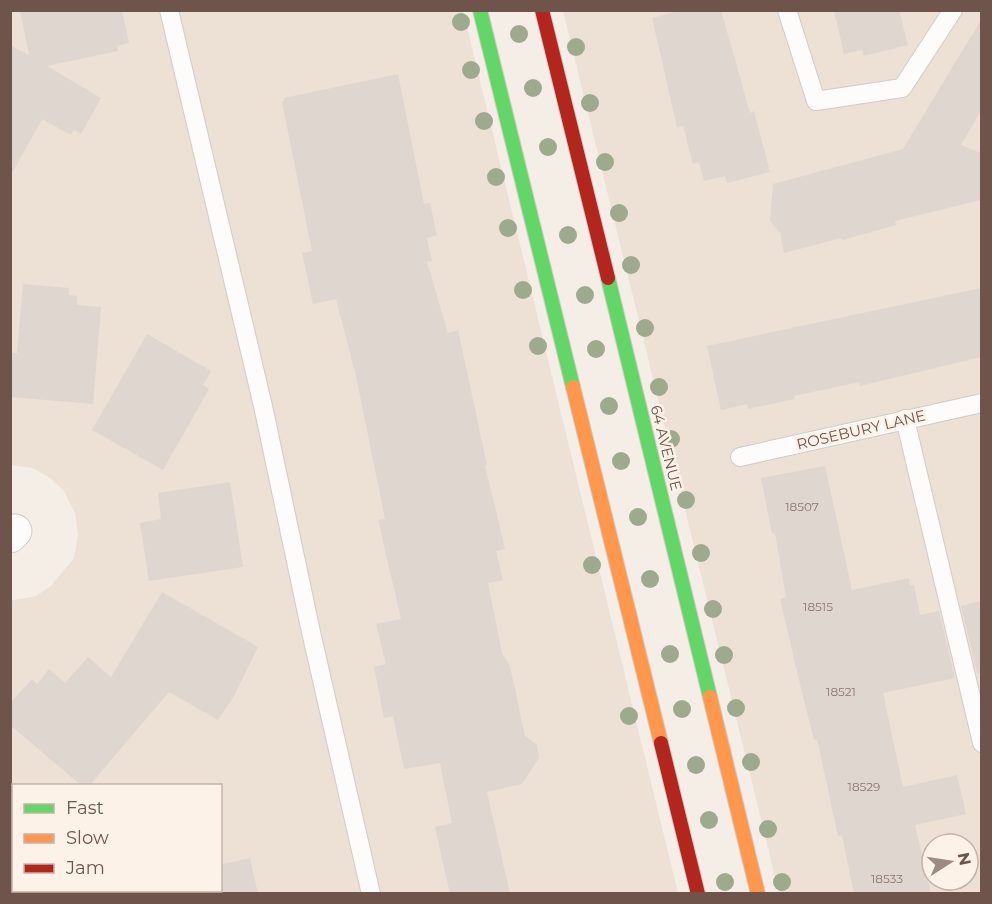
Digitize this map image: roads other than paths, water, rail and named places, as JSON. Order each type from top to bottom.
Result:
[{"type":"main road","points":[[480,10],[698,894]]},
{"type":"main road","name":"64 AVENUE","points":[[542,10],[758,894]]},
{"type":"lane","points":[[169,10],[263,406],[311,632],[371,894]]},
{"type":"lane","points":[[787,10],[816,101],[902,88],[953,10]]},
{"type":"lane","name":"ROSEBURY LANE","points":[[740,457],[981,403]]},
{"type":"lane","points":[[905,419],[981,743]]}]
